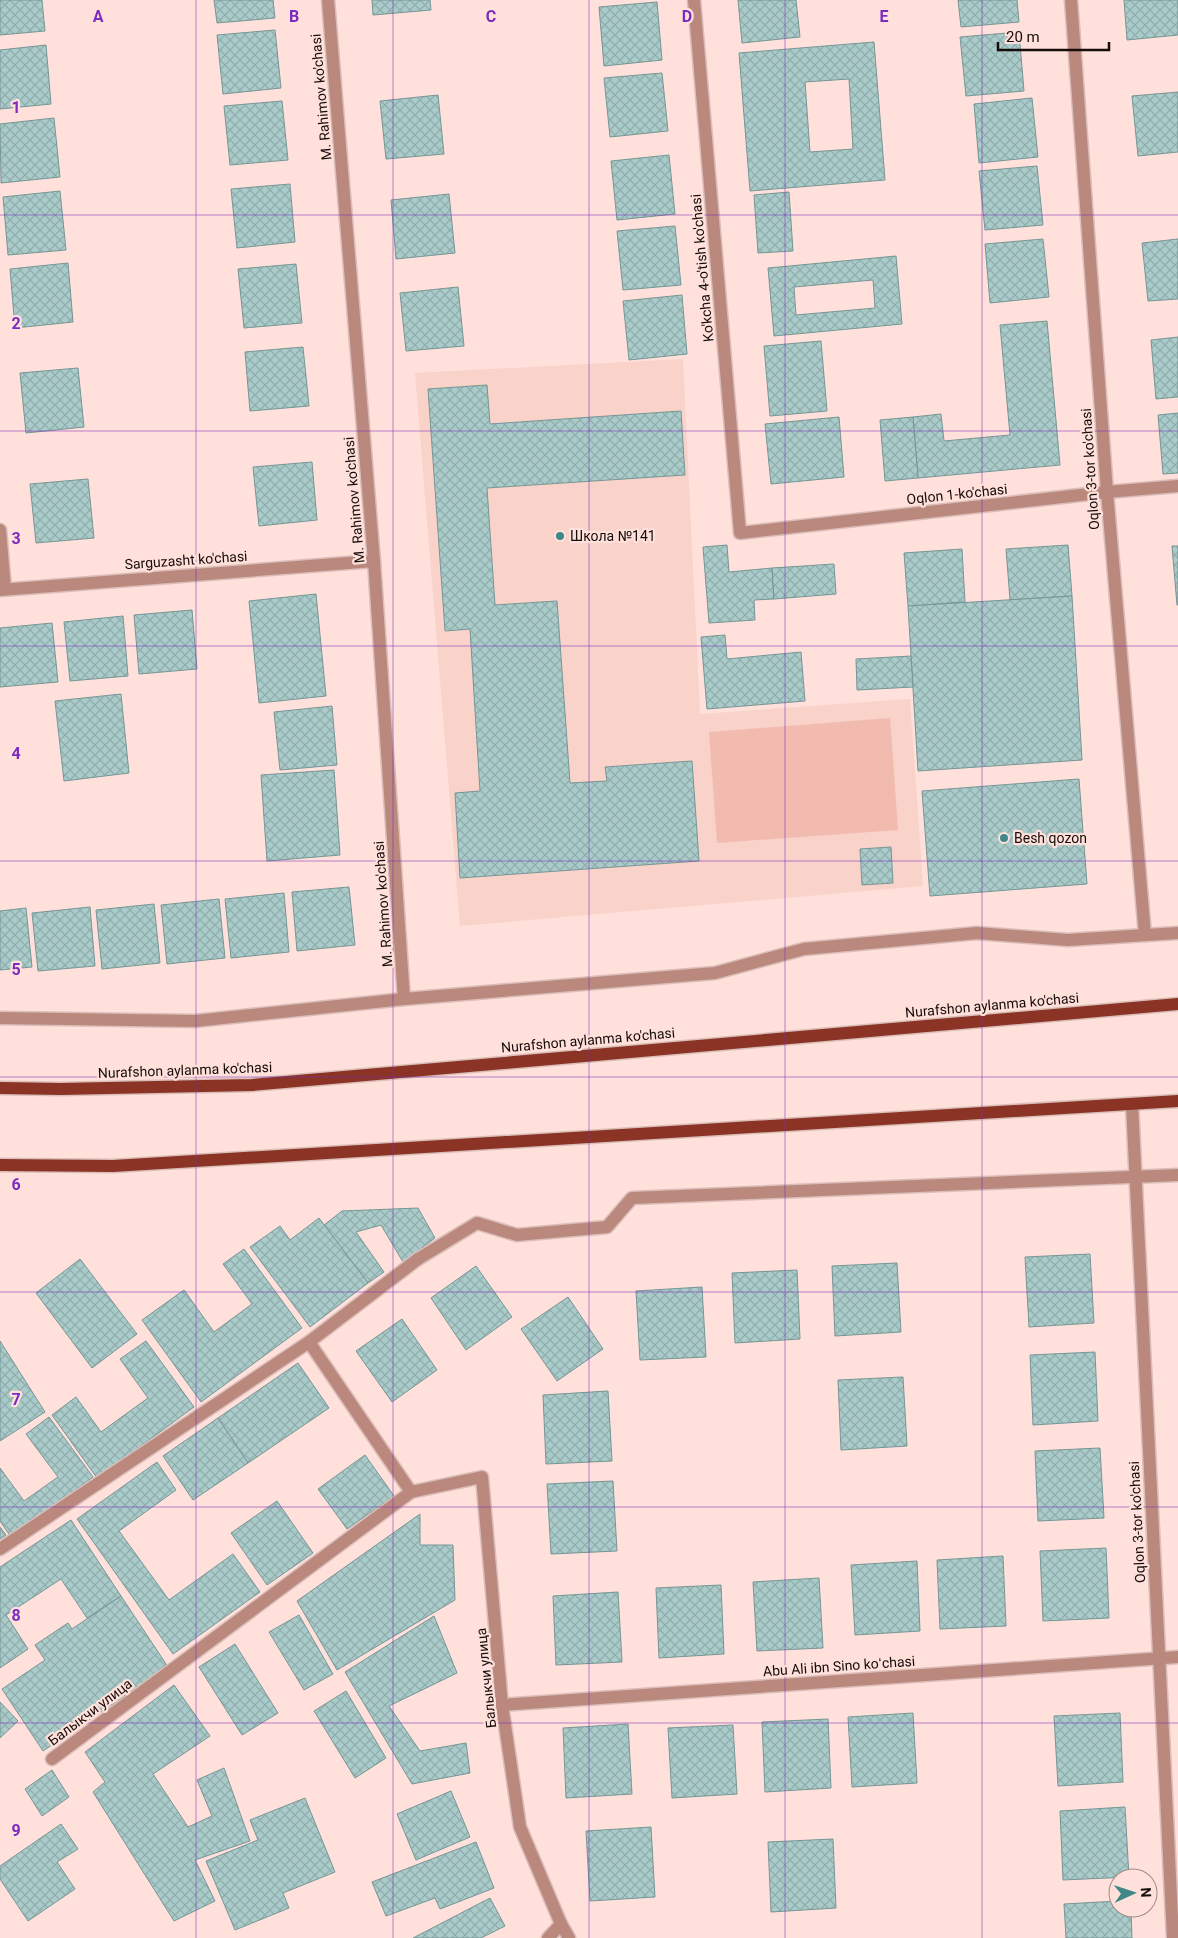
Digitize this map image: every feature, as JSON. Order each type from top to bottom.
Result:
[{"type":"main road","name":"Nurafshon aylanma ko'chasi","points":[[0,1088],[71,1089],[252,1084],[1178,1004]]},
{"type":"main road","points":[[0,1165],[113,1166],[1178,1101]]},
{"type":"street","name":"M. Rahimov ko'chasi","points":[[328,0],[374,561],[404,999]]},
{"type":"street","name":"Ko'kcha 4-o'tish ko'chasi","points":[[694,0],[740,533]]},
{"type":"street","name":"Oqlon 3-tor ko'chasi","points":[[1072,0],[1107,492],[1146,935]]},
{"type":"street","name":"Oqlon 1-ko'chasi","points":[[740,533],[1107,492],[1178,486]]},
{"type":"street","points":[[0,530],[3,589]]},
{"type":"street","name":"Sarguzasht ko'chasi","points":[[3,589],[374,561]]},
{"type":"street","points":[[0,1018],[195,1021],[404,999],[715,972],[804,949],[977,933],[1068,940],[1178,932]]},
{"type":"street","name":"Oqlon 3-tor ko'chasi","points":[[1132,1104],[1173,1938]]},
{"type":"street","points":[[0,1549],[309,1342],[418,1259],[477,1223],[517,1236],[607,1227],[632,1198],[1178,1175]]},
{"type":"street","points":[[309,1342],[410,1492]]},
{"type":"street","name":"Балыкчи улица","points":[[52,1759],[410,1492],[482,1477],[502,1705],[520,1827],[568,1938]]},
{"type":"street","name":"Abu Ali ibn Sino koʻchasi","points":[[502,1705],[1178,1657]]},
{"type":"street","points":[[548,1938],[561,1924]]},
{"type":"shaded area","name":"Школа №141","points":[[683,359],[700,714],[910,699],[923,886],[460,926],[415,373]]},
{"type":"shaded area","points":[[890,718],[898,830],[717,843],[709,732]]},
{"type":"building","points":[[0,0],[42,0],[45,31],[0,35]]},
{"type":"building","points":[[214,0],[273,0],[275,18],[217,23]]},
{"type":"building","points":[[372,0],[430,0],[431,10],[373,15]]},
{"type":"building","points":[[738,0],[796,0],[800,37],[742,43]]},
{"type":"building","points":[[958,0],[1017,0],[1019,22],[961,27]]},
{"type":"building","points":[[1124,0],[1178,0],[1178,35],[1127,40]]},
{"type":"building","points":[[657,2],[662,60],[604,66],[599,7]]},
{"type":"building","points":[[275,30],[281,88],[223,94],[217,35]]},
{"type":"building","points":[[1019,32],[1024,91],[966,96],[960,37]]},
{"type":"building","points":[[874,42],[885,180],[750,191],[739,53]],"holes":[[[849,79],[853,149],[810,152],[805,82]]]},
{"type":"building","points":[[46,45],[51,104],[0,109],[0,50]]},
{"type":"building","points":[[662,73],[668,131],[610,137],[604,78]]},
{"type":"building","points":[[1178,92],[1178,152],[1138,156],[1132,96]]},
{"type":"building","points":[[438,95],[444,154],[386,159],[380,101]]},
{"type":"building","points":[[1032,98],[1038,157],[979,163],[974,104]]},
{"type":"building","points":[[282,101],[288,160],[230,165],[224,106]]},
{"type":"building","points":[[54,118],[60,177],[1,183],[0,124]]},
{"type":"building","points":[[669,155],[675,214],[617,220],[611,161]]},
{"type":"building","points":[[1037,166],[1043,225],[985,230],[979,171]]},
{"type":"building","points":[[290,184],[295,242],[237,248],[231,189]]},
{"type":"building","points":[[60,191],[66,250],[8,255],[3,197]]},
{"type":"building","points":[[789,192],[793,251],[758,253],[754,195]]},
{"type":"building","points":[[449,194],[455,253],[396,259],[391,200]]},
{"type":"building","points":[[675,226],[681,285],[623,290],[617,231]]},
{"type":"building","points":[[1043,239],[1049,297],[990,303],[985,244]]},
{"type":"building","points":[[1178,239],[1178,299],[1148,301],[1142,243]]},
{"type":"building","points":[[896,256],[902,324],[774,336],[768,268]],"holes":[[[873,280],[875,308],[796,315],[794,287]]]},
{"type":"building","points":[[68,263],[73,322],[15,328],[10,269]]},
{"type":"building","points":[[296,264],[302,323],[244,328],[238,269]]},
{"type":"building","points":[[458,287],[464,346],[406,351],[400,293]]},
{"type":"building","points":[[682,295],[687,354],[629,360],[623,301]]},
{"type":"building","points":[[1047,321],[1060,465],[918,478],[913,417],[941,414],[944,441],[1010,435],[1000,325]]},
{"type":"building","points":[[1178,337],[1178,397],[1156,399],[1151,340]]},
{"type":"building","points":[[821,341],[827,411],[770,416],[764,346]]},
{"type":"building","points":[[303,347],[309,406],[250,411],[245,352]]},
{"type":"building","points":[[78,368],[84,427],[26,433],[20,373]]},
{"type":"building","points":[[487,385],[490,424],[681,411],[685,475],[487,488],[495,605],[557,601],[570,783],[607,781],[605,767],[692,761],[699,861],[460,878],[455,793],[480,791],[470,629],[445,631],[428,389]]},
{"type":"building","points":[[1178,413],[1178,473],[1163,474],[1158,415]]},
{"type":"building","points":[[839,417],[844,477],[771,484],[765,424]]},
{"type":"building","points":[[913,417],[918,478],[885,481],[880,420]]},
{"type":"building","points":[[312,462],[317,520],[259,526],[253,467]]},
{"type":"building","points":[[88,479],[94,538],[36,543],[30,484]]},
{"type":"building","points":[[727,545],[729,572],[772,568],[774,599],[754,600],[755,620],[709,623],[703,547]]},
{"type":"building","points":[[1068,545],[1072,596],[1010,600],[1006,549]]},
{"type":"building","points":[[1172,546],[1178,546],[1178,605],[1177,605]]},
{"type":"building","points":[[962,549],[965,602],[908,606],[904,553]]},
{"type":"building","points":[[834,564],[836,594],[774,599],[772,568]]},
{"type":"building","points":[[316,594],[326,696],[259,703],[249,601]]},
{"type":"building","points":[[1072,596],[1082,760],[918,771],[908,606]]},
{"type":"building","points":[[192,610],[197,669],[139,674],[134,615]]},
{"type":"building","points":[[123,616],[128,676],[70,681],[64,622]]},
{"type":"building","points":[[52,623],[58,682],[0,687],[0,628]]},
{"type":"building","points":[[725,635],[727,659],[801,652],[805,701],[707,709],[701,637]]},
{"type":"building","points":[[911,656],[913,687],[857,690],[856,659]]},
{"type":"building","points":[[121,694],[129,773],[64,781],[55,701]]},
{"type":"building","points":[[332,706],[337,765],[280,770],[274,712]]},
{"type":"building","points":[[334,770],[340,855],[267,861],[261,775]]},
{"type":"building","points":[[1079,779],[1087,884],[930,896],[922,791]]},
{"type":"building","points":[[891,847],[893,883],[862,885],[860,849]]},
{"type":"building","points":[[349,887],[355,945],[297,951],[292,892]]},
{"type":"building","points":[[284,893],[289,952],[231,958],[225,899]]},
{"type":"building","points":[[219,899],[225,958],[167,964],[161,905]]},
{"type":"building","points":[[154,904],[160,963],[102,969],[96,910]]},
{"type":"building","points":[[90,907],[95,966],[38,971],[32,913]]},
{"type":"building","points":[[26,908],[32,967],[0,970],[0,911]]},
{"type":"building","points":[[418,1208],[435,1238],[403,1262],[381,1225],[356,1232],[384,1272],[368,1283],[324,1225],[342,1211]]},
{"type":"building","points":[[319,1218],[368,1283],[310,1327],[250,1247],[280,1226],[290,1240]]},
{"type":"building","points":[[244,1249],[302,1328],[201,1402],[142,1320],[184,1290],[214,1332],[252,1304],[223,1264]]},
{"type":"building","points":[[1090,1254],[1094,1323],[1029,1327],[1025,1257]]},
{"type":"building","points":[[80,1259],[137,1334],[92,1368],[36,1293]]},
{"type":"building","points":[[897,1263],[901,1332],[835,1336],[832,1266]]},
{"type":"building","points":[[476,1266],[512,1317],[466,1350],[431,1298]]},
{"type":"building","points":[[797,1270],[800,1339],[735,1343],[732,1273]]},
{"type":"building","points":[[702,1287],[706,1357],[640,1360],[636,1291]]},
{"type":"building","points":[[568,1297],[603,1349],[557,1381],[521,1329]]},
{"type":"building","points":[[402,1319],[437,1370],[392,1402],[356,1351]]},
{"type":"building","points":[[0,1341],[45,1412],[0,1441]]},
{"type":"building","points":[[146,1341],[194,1407],[97,1478],[52,1415],[76,1397],[101,1432],[148,1398],[120,1359]]},
{"type":"building","points":[[1095,1352],[1098,1421],[1033,1425],[1030,1355]]},
{"type":"building","points":[[298,1363],[329,1408],[248,1463],[218,1418]]},
{"type":"building","points":[[903,1377],[907,1446],[841,1450],[838,1380]]},
{"type":"building","points":[[608,1391],[612,1461],[546,1464],[543,1395]]},
{"type":"building","points":[[49,1417],[93,1477],[11,1537],[0,1521],[0,1468],[24,1501],[58,1477],[26,1434]]},
{"type":"building","points":[[218,1418],[248,1463],[193,1500],[163,1456]]},
{"type":"building","points":[[1100,1448],[1104,1518],[1038,1521],[1035,1451]]},
{"type":"building","points":[[365,1455],[394,1496],[347,1529],[318,1489]]},
{"type":"building","points":[[157,1462],[176,1490],[119,1531],[169,1600],[233,1554],[260,1592],[173,1654],[77,1519]]},
{"type":"building","points":[[613,1481],[617,1551],[551,1554],[547,1484]]},
{"type":"building","points":[[277,1501],[313,1553],[267,1585],[231,1533]]},
{"type":"building","points":[[420,1514],[420,1545],[453,1545],[455,1600],[337,1670],[297,1601]]},
{"type":"building","points":[[71,1520],[121,1596],[87,1618],[61,1579],[6,1615],[28,1649],[0,1668],[0,1567]]},
{"type":"building","points":[[0,1527],[6,1535],[0,1539]]},
{"type":"building","points":[[1106,1548],[1109,1618],[1043,1621],[1040,1551]]},
{"type":"building","points":[[1003,1556],[1006,1626],[940,1629],[937,1560]]},
{"type":"building","points":[[917,1561],[920,1631],[855,1635],[851,1565]]},
{"type":"building","points":[[819,1578],[823,1648],[757,1651],[753,1582]]},
{"type":"building","points":[[721,1585],[724,1654],[659,1658],[656,1588]]},
{"type":"building","points":[[618,1592],[622,1662],[556,1665],[553,1596]]},
{"type":"building","points":[[121,1596],[168,1667],[43,1751],[2,1689],[45,1660],[35,1645],[68,1623],[72,1629]]},
{"type":"building","points":[[299,1615],[333,1674],[304,1690],[269,1632]]},
{"type":"building","points":[[434,1616],[457,1673],[389,1706],[420,1751],[466,1743],[470,1773],[412,1784],[345,1672]]},
{"type":"building","points":[[235,1644],[278,1713],[242,1735],[199,1667]]},
{"type":"building","points":[[174,1685],[210,1736],[153,1774],[188,1827],[212,1816],[197,1780],[224,1768],[250,1841],[195,1860],[215,1901],[174,1921],[93,1792],[105,1782],[85,1752]]},
{"type":"building","points":[[346,1691],[386,1758],[355,1778],[314,1711]]},
{"type":"building","points":[[0,1702],[18,1721],[0,1738]]},
{"type":"building","points":[[913,1713],[917,1783],[852,1787],[848,1717]]},
{"type":"building","points":[[1120,1713],[1123,1782],[1058,1786],[1054,1716]]},
{"type":"building","points":[[828,1719],[831,1788],[765,1792],[762,1722]]},
{"type":"building","points":[[628,1724],[632,1794],[566,1798],[563,1728]]},
{"type":"building","points":[[733,1725],[737,1794],[672,1798],[668,1728]]},
{"type":"building","points":[[52,1770],[69,1797],[42,1816],[25,1789]]},
{"type":"building","points":[[451,1791],[470,1837],[416,1860],[397,1814]]},
{"type":"building","points":[[305,1798],[335,1872],[283,1893],[289,1908],[235,1930],[206,1861],[258,1840],[250,1820]]},
{"type":"building","points":[[1125,1807],[1128,1868],[1108,1868],[1108,1878],[1063,1880],[1060,1811]]},
{"type":"building","points":[[61,1824],[78,1849],[57,1862],[75,1889],[28,1921],[0,1879],[0,1866]]},
{"type":"building","points":[[651,1827],[655,1897],[590,1901],[586,1831]]},
{"type":"building","points":[[833,1839],[836,1908],[771,1912],[768,1842]]},
{"type":"building","points":[[476,1842],[494,1888],[440,1909],[435,1898],[386,1916],[372,1882]]},
{"type":"building","points":[[490,1898],[505,1926],[481,1938],[413,1938]]},
{"type":"building","points":[[1108,1902],[1108,1918],[1131,1918],[1132,1938],[1066,1938],[1064,1904]]},
{"type":"place","name":"Школа №141","points":[[560,536]]},
{"type":"place","name":"Besh qozon","points":[[1004,838]]}]
